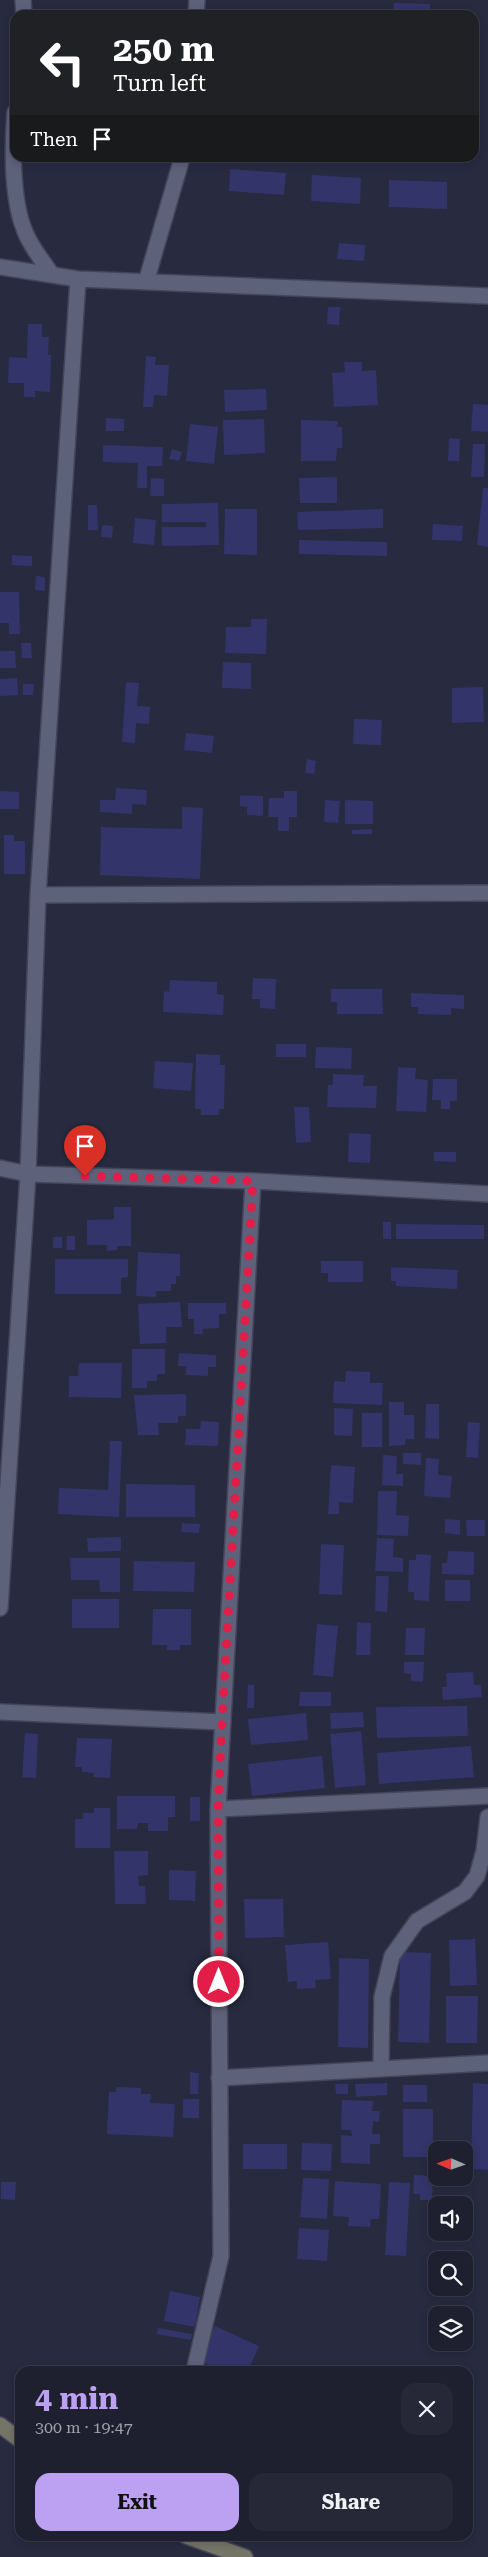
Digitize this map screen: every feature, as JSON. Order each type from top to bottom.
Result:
[{"type":"street","points":[[13,162],[16,197],[28,239],[52,275]]},
{"type":"street","points":[[146,282],[181,162]]},
{"type":"street","points":[[0,267],[78,280],[488,296]]},
{"type":"street","points":[[0,1608],[28,1174],[38,895],[78,280]]},
{"type":"street","points":[[38,895],[488,893]]},
{"type":"street","points":[[0,1168],[28,1174],[253,1181],[488,1194]]},
{"type":"street","points":[[195,2366],[221,2256],[218,1809],[253,1181]]},
{"type":"street","points":[[0,1712],[222,1722]]},
{"type":"street","points":[[218,1809],[488,1796]]},
{"type":"street","points":[[381,2068],[382,1997],[392,1956],[417,1921],[465,1892],[477,1876],[484,1851],[488,1818]]},
{"type":"street","points":[[219,2078],[488,2063]]},
{"type":"street","points":[[0,2425],[15,2436]]},
{"type":"street","points":[[200,2541],[246,2557]]},
{"type":"building","points":[[394,3],[430,4],[430,10],[393,10]]},
{"type":"building","points":[[230,169],[286,173],[284,195],[229,191]]},
{"type":"building","points":[[312,175],[361,178],[360,204],[311,201]]},
{"type":"building","points":[[389,180],[447,182],[447,209],[389,207]]},
{"type":"building","points":[[339,243],[365,245],[364,261],[337,259]]},
{"type":"building","points":[[328,307],[340,307],[339,325],[327,324]]},
{"type":"building","points":[[28,324],[42,324],[42,337],[49,337],[48,355],[51,355],[50,392],[35,391],[35,397],[24,397],[24,383],[8,383],[9,357],[27,358]]},
{"type":"building","points":[[146,356],[156,357],[155,365],[169,365],[167,396],[154,395],[153,407],[143,407]]},
{"type":"building","points":[[344,362],[362,362],[362,371],[376,370],[378,405],[334,407],[332,373],[345,372]]},
{"type":"building","points":[[266,389],[267,410],[225,412],[224,390]]},
{"type":"building","points":[[473,404],[488,405],[488,432],[471,431]]},
{"type":"building","points":[[106,418],[124,419],[124,431],[106,431]]},
{"type":"building","points":[[264,419],[265,453],[224,455],[223,420]]},
{"type":"building","points":[[301,420],[338,421],[337,427],[342,427],[342,448],[337,448],[336,461],[301,461]]},
{"type":"building","points":[[190,424],[218,427],[214,464],[186,461]]},
{"type":"building","points":[[449,438],[460,439],[459,461],[448,461]]},
{"type":"building","points":[[473,444],[485,444],[484,477],[471,477]]},
{"type":"building","points":[[103,445],[163,447],[162,466],[147,466],[147,488],[137,488],[138,463],[103,462]]},
{"type":"building","points":[[172,449],[182,452],[179,461],[169,459]]},
{"type":"building","points":[[337,477],[337,503],[300,503],[299,478]]},
{"type":"building","points":[[151,478],[164,479],[164,496],[150,496]]},
{"type":"building","points":[[483,488],[488,488],[488,547],[477,545]]},
{"type":"building","points":[[218,503],[219,545],[162,546],[162,527],[206,527],[206,522],[162,522],[162,504]]},
{"type":"building","points":[[88,505],[97,505],[98,530],[88,530]]},
{"type":"building","points":[[225,509],[257,509],[257,555],[224,554]]},
{"type":"building","points":[[383,509],[383,528],[298,530],[297,512]]},
{"type":"building","points":[[135,518],[156,520],[154,545],[133,543]]},
{"type":"building","points":[[433,524],[463,526],[462,541],[432,540]]},
{"type":"building","points":[[102,525],[113,526],[112,538],[101,537]]},
{"type":"building","points":[[299,540],[387,542],[387,556],[299,554]]},
{"type":"building","points":[[12,555],[32,556],[32,566],[12,565]]},
{"type":"building","points":[[36,576],[45,577],[45,591],[35,590]]},
{"type":"building","points":[[0,592],[19,592],[20,634],[9,634],[9,623],[0,623]]},
{"type":"building","points":[[251,619],[267,619],[266,654],[225,653],[226,627],[251,627]]},
{"type":"building","points":[[21,643],[31,643],[32,658],[22,658]]},
{"type":"building","points":[[0,651],[15,651],[16,668],[0,668]]},
{"type":"building","points":[[223,662],[251,663],[251,689],[222,688]]},
{"type":"building","points":[[17,678],[18,695],[0,696],[0,679]]},
{"type":"building","points":[[126,682],[139,683],[137,706],[150,707],[149,724],[136,723],[135,743],[122,742]]},
{"type":"building","points":[[23,684],[34,684],[33,695],[23,695]]},
{"type":"building","points":[[483,687],[484,722],[452,723],[452,688]]},
{"type":"building","points":[[354,719],[382,720],[381,745],[353,744]]},
{"type":"building","points":[[186,733],[214,736],[212,753],[184,750]]},
{"type":"building","points":[[307,759],[316,761],[314,774],[305,773]]},
{"type":"building","points":[[116,788],[147,790],[146,805],[132,804],[132,814],[100,812],[100,800],[115,800]]},
{"type":"building","points":[[0,791],[19,792],[19,809],[0,809]]},
{"type":"building","points":[[284,791],[297,791],[297,817],[289,817],[289,831],[278,831],[278,817],[268,817],[269,798],[284,798]]},
{"type":"building","points":[[240,795],[263,796],[263,816],[247,815],[247,807],[240,806]]},
{"type":"building","points":[[325,800],[340,801],[338,823],[324,822]]},
{"type":"building","points":[[345,800],[373,801],[373,824],[345,824]]},
{"type":"building","points":[[182,807],[203,808],[200,879],[100,875],[101,827],[182,829]]},
{"type":"building","points":[[372,829],[372,834],[352,834],[352,830]]},
{"type":"building","points":[[4,835],[14,835],[14,841],[25,841],[25,874],[4,874]]},
{"type":"building","points":[[253,978],[276,979],[275,1009],[260,1008],[260,999],[252,999]]},
{"type":"building","points":[[170,980],[217,982],[217,994],[224,995],[223,1015],[163,1012],[164,991],[169,992]]},
{"type":"building","points":[[331,989],[382,989],[383,1014],[337,1014],[337,1002],[331,1002]]},
{"type":"building","points":[[411,993],[464,995],[464,1009],[451,1008],[451,1015],[418,1014],[418,1007],[411,1007]]},
{"type":"building","points":[[276,1044],[306,1044],[306,1057],[276,1057]]},
{"type":"building","points":[[316,1047],[352,1048],[351,1069],[315,1068]]},
{"type":"building","points":[[196,1054],[220,1055],[220,1065],[225,1065],[224,1109],[219,1109],[219,1115],[201,1115],[201,1109],[195,1109]]},
{"type":"building","points":[[155,1061],[193,1063],[191,1091],[153,1088]]},
{"type":"building","points":[[398,1067],[416,1068],[415,1079],[428,1080],[426,1112],[396,1111]]},
{"type":"building","points":[[333,1074],[364,1075],[363,1086],[377,1086],[376,1108],[327,1107],[328,1085],[333,1085]]},
{"type":"building","points":[[433,1079],[457,1079],[457,1101],[450,1101],[450,1109],[441,1109],[441,1100],[432,1100]]},
{"type":"building","points":[[294,1107],[309,1107],[311,1142],[296,1143]]},
{"type":"building","points":[[349,1133],[371,1134],[370,1163],[348,1162]]},
{"type":"building","points":[[434,1152],[456,1152],[456,1162],[434,1161]]},
{"type":"building","points":[[114,1207],[131,1207],[131,1246],[117,1246],[117,1250],[107,1251],[107,1245],[87,1245],[87,1220],[114,1219]]},
{"type":"building","points":[[383,1222],[391,1222],[391,1239],[383,1239]]},
{"type":"building","points":[[396,1224],[484,1225],[484,1239],[396,1239]]},
{"type":"building","points":[[67,1236],[75,1236],[75,1250],[66,1250]]},
{"type":"building","points":[[53,1237],[62,1237],[62,1248],[53,1248]]},
{"type":"building","points":[[138,1252],[180,1254],[180,1276],[176,1276],[176,1284],[171,1284],[171,1291],[156,1291],[156,1297],[136,1296]]},
{"type":"building","points":[[55,1259],[128,1259],[128,1277],[121,1278],[121,1294],[55,1294]]},
{"type":"building","points":[[321,1261],[363,1261],[363,1282],[328,1282],[328,1273],[321,1273]]},
{"type":"building","points":[[391,1267],[458,1270],[457,1289],[396,1286],[396,1281],[391,1281]]},
{"type":"building","points":[[180,1302],[182,1327],[166,1327],[166,1343],[140,1344],[138,1304]]},
{"type":"building","points":[[188,1303],[226,1303],[226,1314],[219,1314],[219,1328],[202,1329],[203,1334],[194,1334],[194,1319],[188,1319]]},
{"type":"building","points":[[132,1349],[165,1349],[165,1374],[157,1374],[157,1381],[147,1381],[147,1388],[132,1388]]},
{"type":"building","points":[[179,1353],[216,1355],[216,1367],[208,1367],[208,1376],[186,1375],[186,1366],[178,1366]]},
{"type":"building","points":[[79,1363],[122,1363],[121,1398],[69,1397],[69,1376],[78,1376]]},
{"type":"building","points":[[346,1371],[370,1372],[370,1383],[383,1383],[382,1405],[333,1403],[334,1381],[345,1382]]},
{"type":"building","points":[[186,1394],[186,1416],[178,1416],[178,1423],[158,1423],[159,1435],[138,1435],[134,1395]]},
{"type":"building","points":[[389,1402],[404,1402],[404,1415],[414,1415],[414,1439],[406,1439],[405,1445],[389,1446]]},
{"type":"building","points":[[426,1404],[439,1404],[439,1439],[425,1438]]},
{"type":"building","points":[[334,1408],[353,1409],[352,1436],[334,1435]]},
{"type":"building","points":[[362,1413],[382,1413],[382,1447],[362,1447]]},
{"type":"building","points":[[201,1421],[219,1422],[218,1446],[185,1445],[186,1429],[200,1429]]},
{"type":"building","points":[[468,1422],[480,1423],[478,1458],[466,1457]]},
{"type":"building","points":[[110,1441],[122,1441],[119,1517],[58,1514],[59,1488],[108,1490]]},
{"type":"building","points":[[403,1453],[421,1453],[421,1465],[403,1464]]},
{"type":"building","points":[[383,1455],[397,1456],[396,1474],[403,1474],[403,1486],[382,1485]]},
{"type":"building","points":[[426,1458],[439,1459],[438,1475],[452,1476],[450,1498],[424,1496]]},
{"type":"building","points":[[331,1465],[355,1467],[353,1503],[339,1502],[339,1514],[328,1514]]},
{"type":"building","points":[[126,1484],[195,1485],[195,1517],[126,1517]]},
{"type":"building","points":[[378,1491],[397,1491],[396,1515],[409,1516],[408,1536],[377,1535]]},
{"type":"building","points":[[445,1519],[460,1520],[460,1535],[445,1533]]},
{"type":"building","points":[[466,1520],[485,1520],[485,1536],[467,1536]]},
{"type":"building","points":[[182,1523],[200,1524],[199,1533],[181,1532]]},
{"type":"building","points":[[121,1537],[121,1551],[88,1552],[87,1538]]},
{"type":"building","points":[[377,1538],[394,1539],[393,1557],[403,1558],[403,1572],[375,1571]]},
{"type":"building","points":[[321,1544],[344,1545],[342,1595],[319,1594]]},
{"type":"building","points":[[448,1551],[474,1552],[474,1575],[442,1574],[442,1563],[447,1563]]},
{"type":"building","points":[[416,1554],[431,1555],[429,1601],[414,1600],[414,1592],[408,1592],[409,1560],[416,1560]]},
{"type":"building","points":[[70,1558],[120,1558],[120,1592],[100,1592],[99,1580],[71,1580]]},
{"type":"building","points":[[134,1561],[195,1562],[194,1592],[133,1591]]},
{"type":"building","points":[[376,1576],[389,1576],[387,1612],[375,1611]]},
{"type":"building","points":[[445,1580],[470,1580],[470,1601],[445,1601]]},
{"type":"building","points":[[72,1599],[119,1599],[119,1628],[72,1628]]},
{"type":"building","points":[[153,1609],[191,1609],[191,1645],[180,1645],[180,1650],[167,1650],[167,1645],[152,1645]]},
{"type":"building","points":[[357,1622],[371,1623],[370,1655],[356,1655]]},
{"type":"building","points":[[317,1624],[338,1626],[333,1677],[313,1675]]},
{"type":"building","points":[[406,1628],[425,1628],[424,1655],[405,1655]]},
{"type":"building","points":[[404,1662],[424,1662],[423,1682],[411,1681],[411,1674],[404,1673]]},
{"type":"building","points":[[473,1672],[474,1685],[481,1685],[482,1697],[443,1700],[442,1687],[447,1687],[446,1673]]},
{"type":"building","points":[[248,1685],[254,1685],[254,1708],[247,1708]]},
{"type":"building","points":[[300,1692],[331,1692],[331,1706],[299,1706]]},
{"type":"building","points":[[467,1706],[468,1736],[377,1738],[376,1707]]},
{"type":"building","points":[[363,1712],[364,1727],[331,1729],[330,1713]]},
{"type":"building","points":[[306,1713],[308,1740],[251,1745],[248,1719]]},
{"type":"building","points":[[361,1731],[366,1785],[335,1788],[330,1734]]},
{"type":"building","points":[[25,1733],[38,1734],[36,1778],[22,1777]]},
{"type":"building","points":[[77,1738],[112,1739],[110,1778],[93,1777],[94,1773],[82,1772],[82,1767],[75,1767]]},
{"type":"building","points":[[471,1746],[474,1777],[379,1784],[377,1753]]},
{"type":"building","points":[[322,1756],[325,1788],[252,1796],[248,1764]]},
{"type":"building","points":[[117,1796],[175,1796],[175,1817],[168,1817],[168,1831],[148,1831],[148,1823],[138,1823],[137,1829],[117,1829]]},
{"type":"building","points":[[190,1797],[200,1797],[200,1821],[190,1821]]},
{"type":"building","points":[[94,1808],[110,1808],[110,1848],[75,1848],[75,1819],[83,1819],[83,1813],[94,1813]]},
{"type":"building","points":[[114,1851],[148,1851],[148,1875],[138,1876],[139,1886],[145,1886],[146,1904],[115,1904]]},
{"type":"building","points":[[169,1870],[196,1871],[195,1901],[169,1900]]},
{"type":"building","points":[[244,1899],[283,1899],[284,1937],[245,1938]]},
{"type":"building","points":[[475,1939],[477,1985],[450,1986],[449,1940]]},
{"type":"building","points":[[328,1942],[331,1979],[315,1980],[316,1988],[297,1989],[297,1981],[288,1982],[285,1945]]},
{"type":"building","points":[[400,1952],[431,1953],[429,2043],[398,2042]]},
{"type":"building","points":[[339,1958],[369,1959],[368,2048],[338,2047]]},
{"type":"building","points":[[446,1996],[478,1996],[477,2043],[446,2043]]},
{"type":"building","points":[[190,2072],[199,2073],[198,2094],[190,2094]]},
{"type":"building","points":[[387,2083],[387,2095],[356,2097],[355,2084]]},
{"type":"building","points":[[473,2083],[488,2084],[488,2170],[473,2169]]},
{"type":"building","points":[[335,2084],[348,2084],[348,2094],[336,2094]]},
{"type":"building","points":[[403,2085],[427,2085],[427,2102],[403,2102]]},
{"type":"building","points":[[116,2087],[141,2088],[141,2094],[151,2094],[150,2103],[175,2104],[173,2137],[107,2134],[109,2092],[116,2092]]},
{"type":"building","points":[[183,2099],[199,2099],[199,2118],[183,2118]]},
{"type":"building","points":[[342,2100],[373,2101],[372,2111],[380,2111],[379,2122],[373,2121],[372,2134],[380,2134],[380,2144],[370,2144],[370,2164],[341,2163],[341,2135],[352,2136],[351,2130],[341,2130]]},
{"type":"building","points":[[403,2109],[433,2109],[433,2141],[428,2141],[428,2157],[403,2157]]},
{"type":"building","points":[[302,2143],[332,2144],[331,2171],[301,2170]]},
{"type":"building","points":[[243,2144],[287,2144],[287,2169],[243,2169]]},
{"type":"building","points":[[414,2175],[428,2176],[428,2186],[433,2186],[432,2196],[428,2196],[428,2200],[420,2200],[420,2194],[413,2194]]},
{"type":"building","points":[[303,2178],[329,2179],[327,2219],[300,2217]]},
{"type":"building","points":[[335,2181],[381,2184],[379,2219],[371,2219],[370,2227],[348,2226],[349,2217],[333,2216]]},
{"type":"building","points":[[1,2182],[16,2182],[15,2200],[1,2199]]},
{"type":"building","points":[[389,2182],[410,2183],[406,2256],[385,2255]]},
{"type":"building","points":[[299,2228],[329,2230],[327,2261],[297,2259]]},
{"type":"building","points":[[170,2291],[200,2297],[195,2327],[164,2321]]},
{"type":"building","points":[[215,2326],[259,2346],[250,2366],[212,2366],[200,2361]]},
{"type":"building","points":[[158,2328],[192,2334],[191,2340],[157,2334]]},
{"type":"route","points":[[85,1176],[253,1181],[218,1809],[219,1982]]}]
